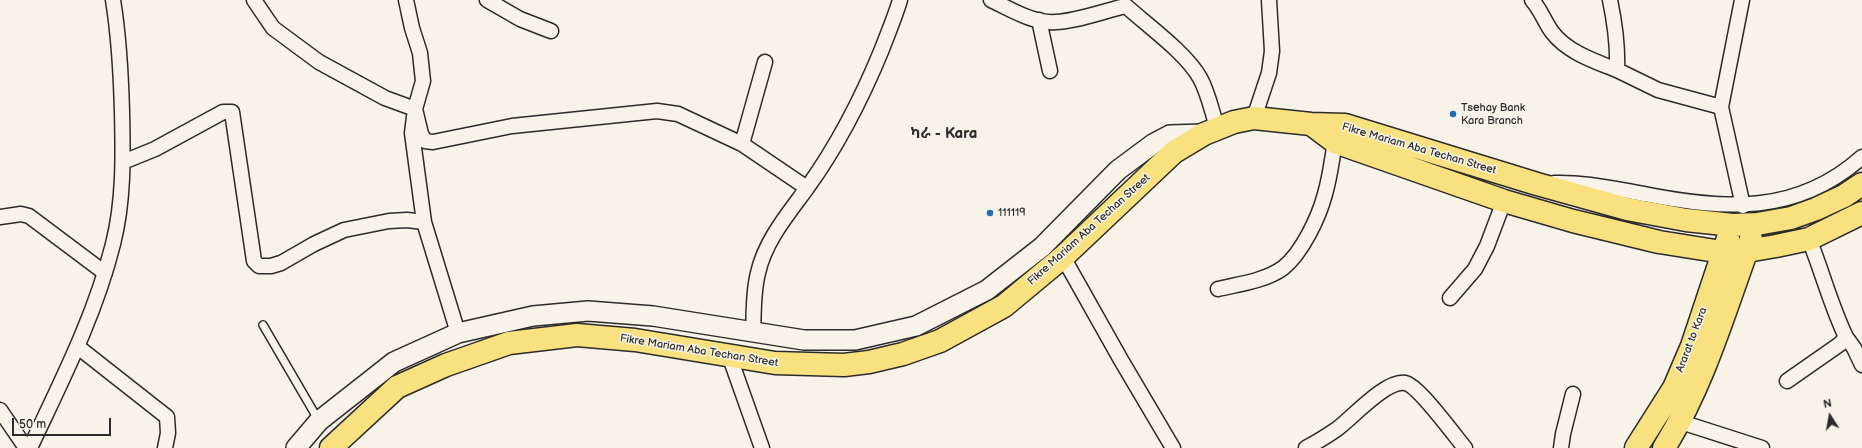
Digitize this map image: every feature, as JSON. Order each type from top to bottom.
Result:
[{"type":"main road","name":"Fikre Mariam Aba Techan Street","points":[[331,448],[397,388],[446,365],[509,343],[577,335],[635,340],[775,364],[844,365],[869,362],[903,354],[940,341],[1004,306],[1063,257],[1174,152],[1210,130],[1234,122],[1254,118],[1311,124],[1340,134],[1504,201],[1573,221],[1659,242],[1722,252],[1747,251],[1809,239],[1862,213]]},
{"type":"main road","name":"Fikre Mariam Aba Techan Street","points":[[1340,134],[1537,184],[1627,209],[1686,220],[1733,225],[1757,224],[1792,218],[1816,210],[1844,196],[1862,184]]},
{"type":"main road","name":"Ararat to Kara","points":[[1664,448],[1680,422],[1716,336],[1757,224]]},
{"type":"main road","name":"Ararat to Kara","points":[[1636,448],[1674,388],[1694,340],[1722,252],[1733,225]]},
{"type":"street","points":[[30,448],[78,348],[105,273],[114,242],[123,162],[121,75],[113,0]]},
{"type":"street","points":[[254,0],[273,28],[318,62],[385,98],[415,108]]},
{"type":"street","points":[[406,0],[412,28],[420,53],[423,80],[415,108],[412,133],[424,222],[458,333]]},
{"type":"street","points":[[487,0],[520,19],[550,31]]},
{"type":"street","points":[[753,332],[754,301],[758,273],[764,254],[771,239],[826,162],[844,131],[877,61],[900,0]]},
{"type":"street","points":[[296,448],[319,421],[394,362],[458,333],[533,316],[588,311],[653,316],[804,340],[855,340],[916,326],[987,290],[1042,246],[1118,170],[1153,144],[1170,135],[1210,130],[1201,80],[1195,70],[1179,53],[1124,3],[1055,22],[1039,20],[991,0]]},
{"type":"street","points":[[1254,118],[1269,73],[1272,51],[1269,0]]},
{"type":"street","points":[[1532,0],[1541,11],[1551,31],[1561,42],[1586,58],[1618,70],[1658,90],[1721,107]]},
{"type":"street","points":[[1610,0],[1616,27],[1618,70]]},
{"type":"street","points":[[1742,0],[1721,107],[1744,206]]},
{"type":"street","points":[[1039,20],[1050,71]]},
{"type":"street","points":[[742,144],[765,62]]},
{"type":"street","points":[[415,108],[421,134],[425,141],[433,142],[512,126],[657,111],[678,114],[742,144],[807,188]]},
{"type":"street","points":[[123,162],[155,149],[223,112],[232,112],[254,261],[259,266],[271,266],[281,263],[344,230],[388,221],[407,220],[424,222]]},
{"type":"street","points":[[1218,289],[1266,276],[1282,268],[1295,256],[1311,229],[1326,193],[1340,134]]},
{"type":"street","points":[[1537,184],[1575,182],[1646,195],[1744,206],[1766,203],[1806,193],[1831,181],[1862,157]]},
{"type":"street","points":[[1450,298],[1475,269],[1487,246],[1504,201]]},
{"type":"street","points":[[0,217],[21,214],[29,216],[105,273]]},
{"type":"street","points":[[1809,239],[1825,279],[1836,317],[1862,365]]},
{"type":"street","points":[[1063,257],[1173,448]]},
{"type":"street","points":[[1787,381],[1840,344],[1846,337]]},
{"type":"street","points":[[78,348],[167,417],[168,433],[165,448]]},
{"type":"street","points":[[729,355],[762,448]]},
{"type":"street","points":[[1306,448],[1337,429],[1392,384],[1405,383],[1418,393],[1445,422],[1465,448]]},
{"type":"street","points":[[1561,448],[1573,394]]},
{"type":"street","points":[[0,410],[26,448]]},
{"type":"street","points":[[1680,422],[1762,448]]},
{"type":"lane","points":[[263,325],[319,421]]},
{"type":"place","name":"Tsehay Bank Kara Branch","points":[[1453,114]]},
{"type":"place","name":"111119","points":[[990,213]]},
{"type":"district","name":"ካራ - Kara","points":[[944,134]]}]
